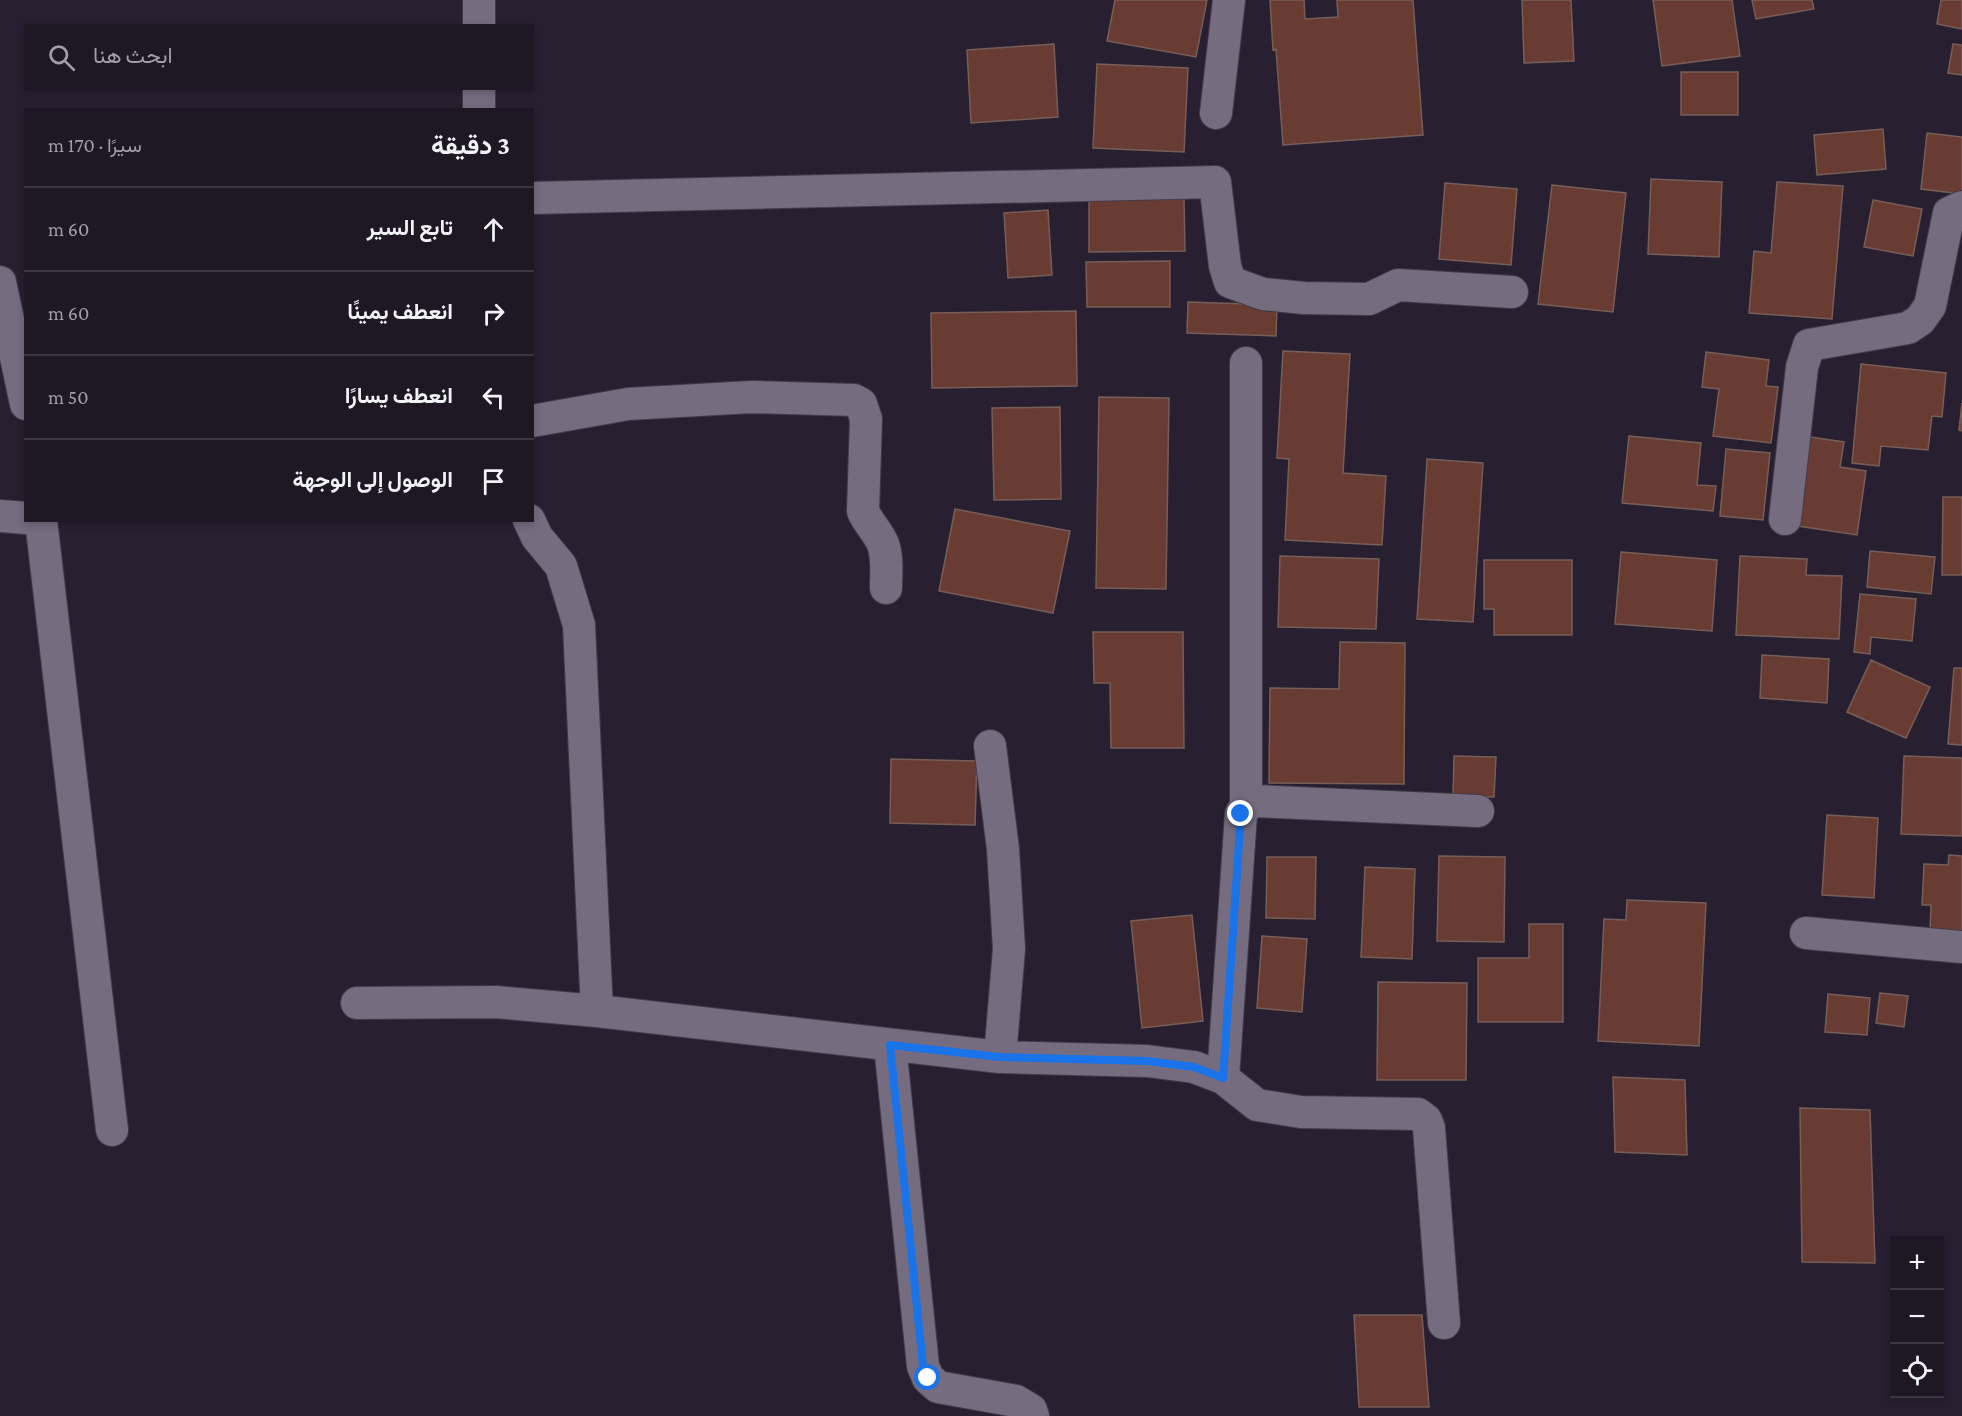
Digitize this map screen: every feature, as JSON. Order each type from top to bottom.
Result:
[{"type":"street","points":[[479,0],[479,24]]},
{"type":"street","points":[[1216,113],[1229,0]]},
{"type":"street","points":[[478,108],[479,90]]},
{"type":"street","points":[[534,198],[1215,182],[1225,266],[1230,282],[1263,294],[1304,298],[1369,299],[1398,285],[1512,292]]},
{"type":"street","points":[[1785,519],[1802,367],[1809,345],[1908,328],[1920,320],[1930,306],[1949,213],[1962,207]]},
{"type":"street","points":[[0,282],[24,395]]},
{"type":"street","points":[[1246,363],[1246,806]]},
{"type":"street","points":[[534,421],[628,404],[751,397],[854,400],[861,404],[866,419],[863,511],[868,523],[883,543],[886,555],[886,588]]},
{"type":"street","points":[[0,516],[24,518]]},
{"type":"street","points":[[41,522],[112,1130]]},
{"type":"street","points":[[530,522],[537,537],[561,566],[579,625],[597,1011]]},
{"type":"street","points":[[990,746],[1004,849],[1009,949],[1000,1057]]},
{"type":"street","points":[[1223,1078],[1241,814],[1246,806],[1254,801],[1478,811]]},
{"type":"street","points":[[1806,933],[1962,947]]},
{"type":"street","points":[[357,1003],[496,1002],[597,1011],[1000,1057],[1147,1061],[1194,1067],[1223,1078],[1257,1105],[1301,1112],[1418,1114],[1430,1128],[1444,1323]]},
{"type":"street","points":[[890,1045],[923,1366],[928,1378],[938,1387],[1016,1401],[1031,1410],[1033,1416]]},
{"type":"building","points":[[1115,0],[1207,0],[1196,57],[1107,41]]},
{"type":"building","points":[[1270,0],[1304,0],[1305,19],[1338,17],[1337,0],[1413,0],[1423,135],[1283,145]]},
{"type":"building","points":[[1522,0],[1571,0],[1574,61],[1524,63]]},
{"type":"building","points":[[1653,0],[1732,0],[1740,56],[1662,66]]},
{"type":"building","points":[[1752,0],[1812,0],[1814,9],[1756,19]]},
{"type":"building","points":[[1941,0],[1962,0],[1962,29],[1937,24]]},
{"type":"building","points":[[1054,44],[1058,117],[971,123],[967,50]]},
{"type":"building","points":[[1953,44],[1962,45],[1962,75],[1948,73]]},
{"type":"building","points":[[1097,64],[1188,68],[1184,152],[1093,148]]},
{"type":"building","points":[[1681,72],[1738,72],[1738,115],[1681,115]]},
{"type":"building","points":[[1883,129],[1886,169],[1817,175],[1814,135]]},
{"type":"building","points":[[1927,133],[1962,137],[1962,194],[1921,189]]},
{"type":"building","points":[[1651,179],[1722,182],[1719,257],[1648,254]]},
{"type":"building","points":[[1777,182],[1843,186],[1832,319],[1749,313],[1754,251],[1771,253]]},
{"type":"building","points":[[1445,183],[1517,189],[1511,265],[1439,259]]},
{"type":"building","points":[[1552,185],[1626,193],[1613,312],[1538,304]]},
{"type":"building","points":[[1184,197],[1185,251],[1089,252],[1089,198]]},
{"type":"building","points":[[1873,200],[1922,209],[1913,256],[1864,247]]},
{"type":"building","points":[[1048,210],[1052,275],[1008,278],[1004,213]]},
{"type":"building","points":[[1170,261],[1170,307],[1087,307],[1086,262]]},
{"type":"building","points":[[1188,302],[1277,305],[1276,336],[1187,333]]},
{"type":"building","points":[[1076,311],[1077,386],[932,388],[931,313]]},
{"type":"building","points":[[1283,351],[1350,354],[1343,473],[1386,476],[1382,545],[1285,540],[1289,459],[1277,458]]},
{"type":"building","points":[[1706,352],[1769,360],[1766,386],[1778,387],[1771,443],[1713,436],[1719,389],[1702,387]]},
{"type":"building","points":[[1861,364],[1946,373],[1942,417],[1932,416],[1928,450],[1881,446],[1879,466],[1852,463]]},
{"type":"building","points":[[1099,397],[1169,398],[1166,589],[1096,588]]},
{"type":"building","points":[[1962,403],[1962,431],[1959,430]]},
{"type":"building","points":[[1060,407],[1061,499],[994,500],[992,408]]},
{"type":"building","points":[[1629,436],[1701,443],[1697,485],[1716,486],[1713,511],[1622,503]]},
{"type":"building","points":[[1810,437],[1844,442],[1840,467],[1866,471],[1857,535],[1798,526]]},
{"type":"building","points":[[1726,449],[1770,453],[1763,520],[1720,516]]},
{"type":"building","points":[[1427,459],[1483,463],[1473,622],[1417,619]]},
{"type":"building","points":[[1943,497],[1962,497],[1962,575],[1942,575]]},
{"type":"building","points":[[955,509],[1070,531],[1053,613],[939,591]]},
{"type":"building","points":[[1870,551],[1935,557],[1931,594],[1867,587]]},
{"type":"building","points":[[1621,552],[1717,560],[1712,631],[1615,624]]},
{"type":"building","points":[[1280,556],[1379,559],[1376,629],[1278,627]]},
{"type":"building","points":[[1740,556],[1807,559],[1806,575],[1842,576],[1839,639],[1736,635]]},
{"type":"building","points":[[1484,560],[1572,560],[1572,635],[1494,635],[1494,609],[1484,609]]},
{"type":"building","points":[[1860,594],[1916,599],[1912,641],[1871,637],[1870,654],[1854,652]]},
{"type":"building","points":[[1093,632],[1183,632],[1184,748],[1111,748],[1110,683],[1094,683]]},
{"type":"building","points":[[1340,642],[1405,643],[1404,784],[1269,783],[1270,688],[1339,689]]},
{"type":"building","points":[[1762,655],[1829,659],[1827,703],[1760,698]]},
{"type":"building","points":[[1871,660],[1930,687],[1906,738],[1847,712]]},
{"type":"building","points":[[1954,668],[1962,668],[1962,745],[1948,744]]},
{"type":"building","points":[[1454,756],[1496,757],[1494,797],[1453,796]]},
{"type":"building","points":[[1904,756],[1962,758],[1962,836],[1901,834]]},
{"type":"building","points":[[891,759],[977,761],[975,825],[890,823]]},
{"type":"building","points":[[1827,815],[1878,818],[1874,898],[1822,895]]},
{"type":"building","points":[[1949,855],[1962,856],[1962,932],[1930,931],[1931,905],[1922,905],[1924,864],[1948,865]]},
{"type":"building","points":[[1439,856],[1505,857],[1504,942],[1437,941]]},
{"type":"building","points":[[1267,857],[1316,857],[1315,919],[1266,918]]},
{"type":"building","points":[[1365,867],[1415,869],[1412,959],[1361,957]]},
{"type":"building","points":[[1627,900],[1706,903],[1699,1046],[1598,1041],[1604,919],[1626,920]]},
{"type":"building","points":[[1192,915],[1203,1021],[1142,1028],[1131,921]]},
{"type":"building","points":[[1529,924],[1563,924],[1563,1022],[1478,1022],[1478,958],[1529,958]]},
{"type":"building","points":[[1262,936],[1307,939],[1302,1012],[1257,1008]]},
{"type":"building","points":[[1378,982],[1467,983],[1466,1080],[1377,1080]]},
{"type":"building","points":[[1880,993],[1908,996],[1904,1027],[1876,1023]]},
{"type":"building","points":[[1828,994],[1870,998],[1867,1035],[1825,1032]]},
{"type":"building","points":[[1613,1077],[1685,1080],[1687,1155],[1615,1152]]},
{"type":"building","points":[[1800,1108],[1870,1110],[1875,1263],[1802,1262]]},
{"type":"building","points":[[1354,1315],[1422,1315],[1429,1407],[1359,1407]]},
{"type":"route","points":[[928,1378],[923,1366],[890,1045],[1000,1057],[1147,1061],[1194,1067],[1223,1078],[1241,814]]}]
